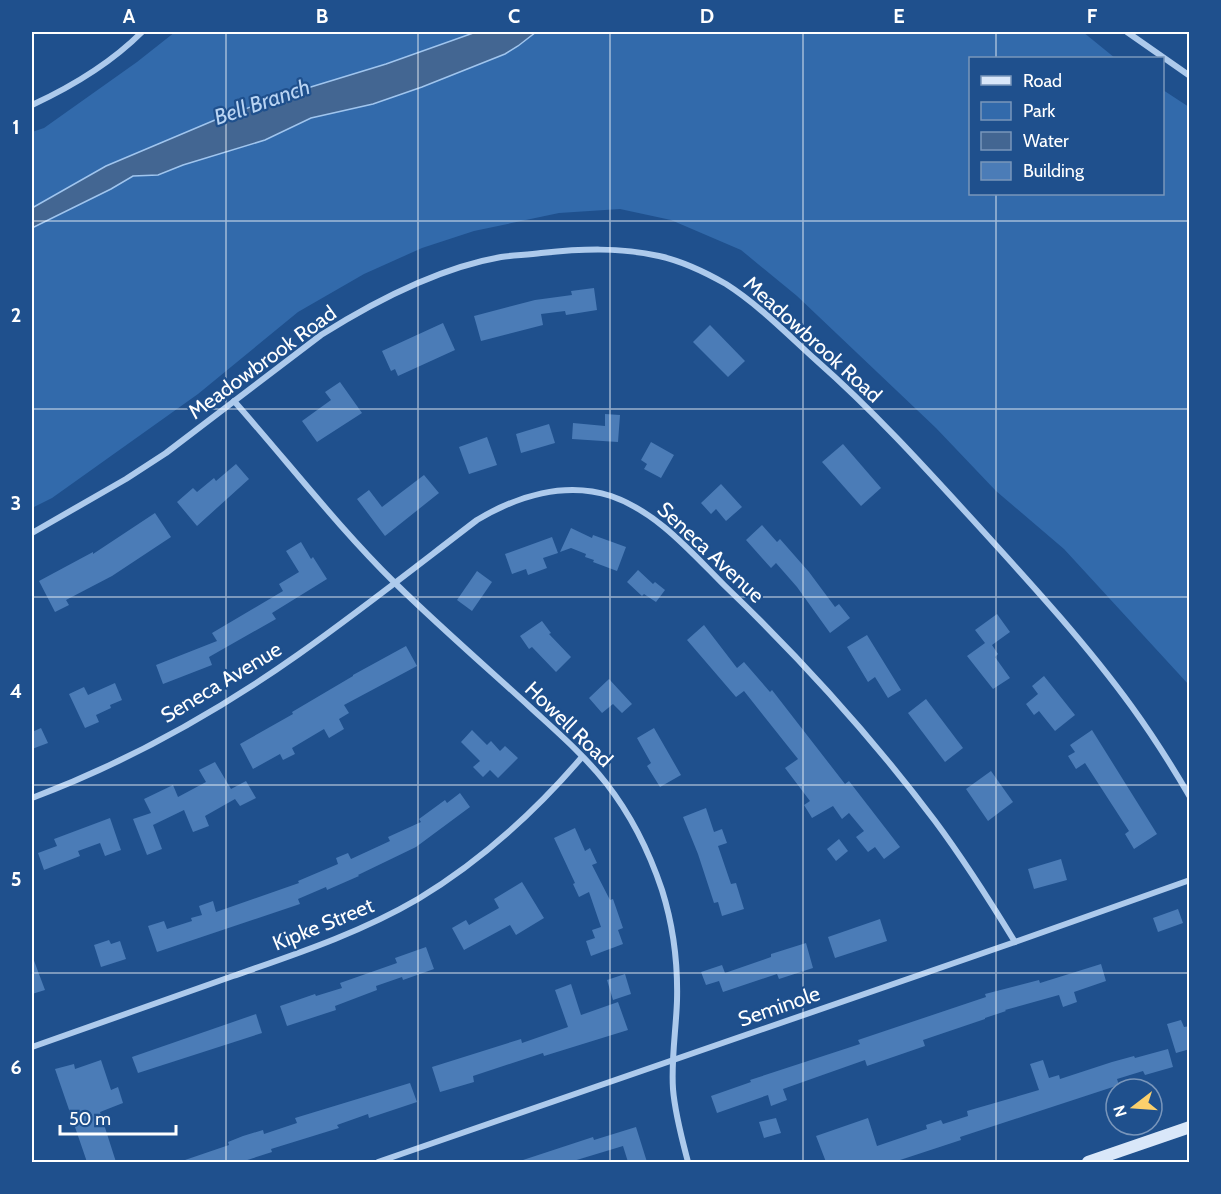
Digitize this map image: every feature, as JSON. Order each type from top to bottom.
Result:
[{"type":"main road","points":[[1088,1162],[1190,1127]]},
{"type":"street","points":[[32,105],[58,93],[102,67],[142,32]]},
{"type":"street","points":[[1127,32],[1163,57]]},
{"type":"street","points":[[1164,58],[1190,76]]},
{"type":"street","name":"Meadowbrook Road","points":[[32,532],[126,479],[166,453],[290,357],[346,319],[413,286],[470,265],[501,257],[598,249],[659,256],[694,268],[727,285],[751,302],[839,381],[919,460],[1089,652],[1151,735],[1190,797]]},
{"type":"street","name":"Howell Road","points":[[234,401],[315,496],[395,583],[582,757],[604,781],[631,820],[649,855],[672,931],[677,1001],[672,1060],[673,1090],[688,1162]]},
{"type":"street","name":"Seneca Avenue","points":[[32,798],[95,772],[235,696],[298,655],[477,520],[496,509],[522,498],[554,491],[583,490],[608,495],[637,507],[650,516],[784,643],[897,772],[936,822],[1015,942]]},
{"type":"street","name":"Kipke Street","points":[[32,1047],[304,952],[389,915],[443,884],[494,846],[540,804],[582,757]]},
{"type":"street","name":"Seminole","points":[[378,1162],[1015,942],[1190,879]]},
{"type":"green space","points":[[175,32],[1083,32],[1114,57],[969,57],[969,195],[1164,195],[1164,91],[1189,107],[1189,685],[1064,549],[996,491],[936,428],[797,296],[741,250],[671,220],[620,209],[559,213],[474,231],[422,248],[364,274],[298,312],[198,394],[52,498],[32,508],[32,132],[44,128]]},
{"type":"water","name":"Bell Branch","points":[[476,32],[536,32],[505,54],[422,87],[373,104],[311,118],[265,140],[158,175],[133,176],[32,228],[32,208],[106,166],[215,120],[278,97],[386,64]]},
{"type":"building","points":[[594,288],[597,310],[566,315],[565,311],[541,314],[543,325],[481,341],[474,316],[535,300],[572,295],[571,291]]},
{"type":"building","points":[[443,323],[455,350],[398,376],[395,369],[391,371],[382,351]]},
{"type":"building","points":[[710,325],[745,361],[728,377],[693,342]]},
{"type":"building","points":[[340,382],[362,413],[317,442],[302,421],[331,400],[325,392]]},
{"type":"building","points":[[605,414],[620,415],[618,442],[572,439],[573,423],[605,426]]},
{"type":"building","points":[[549,424],[555,443],[521,453],[516,434]]},
{"type":"building","points":[[487,437],[497,465],[469,474],[459,447]]},
{"type":"building","points":[[651,442],[674,455],[661,478],[644,469],[647,464],[641,460]]},
{"type":"building","points":[[843,444],[881,488],[861,506],[822,462]]},
{"type":"building","points":[[236,464],[249,479],[197,526],[177,502],[193,488],[197,492],[214,478],[216,481]]},
{"type":"building","points":[[424,475],[439,493],[385,536],[357,499],[369,490],[382,507]]},
{"type":"building","points":[[721,484],[742,507],[726,521],[716,509],[711,514],[701,503]]},
{"type":"building","points":[[155,513],[171,537],[112,576],[66,600],[69,605],[55,612],[39,581],[93,552],[93,554]]},
{"type":"building","points":[[762,525],[777,542],[780,539],[835,607],[839,604],[850,618],[830,633],[797,587],[776,563],[771,568],[746,540]]},
{"type":"building","points":[[571,528],[592,538],[593,535],[626,547],[617,571],[593,562],[594,560],[585,557],[586,554],[571,548],[560,552]]},
{"type":"building","points":[[552,537],[558,553],[543,558],[547,568],[528,575],[526,569],[512,574],[505,554]]},
{"type":"building","points":[[301,542],[327,579],[272,613],[276,619],[209,657],[212,665],[163,684],[156,665],[217,641],[212,633],[283,591],[279,584],[299,572],[286,551]]},
{"type":"building","points":[[638,570],[653,584],[655,582],[665,590],[656,602],[644,594],[642,596],[627,582]]},
{"type":"building","points":[[477,571],[492,582],[472,611],[457,600]]},
{"type":"building","points":[[997,614],[1010,632],[992,645],[998,654],[995,657],[1010,678],[993,689],[967,656],[985,643],[975,630]]},
{"type":"building","points":[[542,621],[551,633],[549,634],[571,657],[556,672],[532,647],[529,649],[520,636]]},
{"type":"building","points":[[704,625],[737,668],[744,662],[770,692],[772,690],[845,784],[849,781],[900,847],[884,859],[875,847],[868,852],[856,837],[864,831],[849,813],[842,819],[833,806],[812,818],[804,805],[810,801],[785,768],[798,759],[744,691],[736,697],[687,640]]},
{"type":"building","points":[[867,635],[901,690],[888,698],[875,677],[868,682],[847,647]]},
{"type":"building","points":[[406,646],[417,666],[344,705],[349,713],[339,719],[344,729],[329,738],[324,729],[292,748],[295,754],[283,760],[280,754],[253,769],[240,744],[293,714],[292,712],[353,675]]},
{"type":"building","points":[[1044,676],[1075,715],[1055,731],[1039,711],[1034,715],[1026,704],[1038,694],[1032,686]]},
{"type":"building","points":[[609,679],[632,704],[622,713],[613,704],[602,713],[589,698]]},
{"type":"building","points":[[115,683],[122,700],[96,715],[99,722],[85,728],[69,694],[84,687],[88,695]]},
{"type":"building","points":[[926,699],[963,748],[945,762],[908,713]]},
{"type":"building","points":[[41,728],[48,743],[32,749],[32,732]]},
{"type":"building","points":[[654,728],[681,775],[660,787],[647,766],[651,763],[637,738]]},
{"type":"building","points":[[472,730],[487,745],[491,741],[500,751],[505,746],[518,758],[498,778],[490,770],[483,777],[473,767],[480,761],[461,742]]},
{"type":"building","points":[[1092,730],[1157,834],[1134,849],[1125,834],[1129,831],[1085,763],[1076,769],[1068,756],[1075,752],[1070,745]]},
{"type":"building","points":[[215,762],[231,789],[246,781],[256,798],[240,806],[235,799],[205,816],[209,826],[193,832],[184,810],[153,825],[162,849],[147,855],[133,819],[151,813],[144,799],[173,785],[178,797],[206,782],[199,770]]},
{"type":"building","points":[[991,771],[1013,802],[988,821],[966,789]]},
{"type":"building","points":[[460,793],[470,807],[416,847],[359,876],[327,890],[326,887],[298,899],[300,904],[157,952],[148,926],[164,921],[167,929],[192,921],[191,918],[202,915],[199,906],[213,901],[216,912],[299,883],[298,881],[338,864],[336,858],[348,853],[351,859],[390,841],[388,837],[421,822],[419,819],[445,800],[447,803]]},
{"type":"building","points":[[706,808],[714,832],[722,829],[727,843],[718,846],[731,884],[736,883],[744,909],[722,916],[718,902],[714,903],[683,817]]},
{"type":"building","points":[[110,818],[121,850],[105,856],[100,843],[78,851],[80,856],[44,870],[38,853],[57,846],[54,839]]},
{"type":"building","points":[[575,828],[585,851],[590,848],[597,863],[592,865],[610,900],[613,899],[623,928],[618,930],[623,944],[591,956],[586,941],[595,938],[592,930],[601,927],[589,892],[579,897],[554,838]]},
{"type":"building","points":[[839,839],[848,851],[836,861],[827,849]]},
{"type":"building","points":[[1061,859],[1067,880],[1034,889],[1028,869]]},
{"type":"building","points":[[522,882],[544,918],[516,935],[510,925],[464,950],[452,928],[466,920],[469,925],[499,908],[494,899]]},
{"type":"building","points":[[1178,909],[1183,923],[1158,932],[1153,918]]},
{"type":"building","points":[[880,919],[887,941],[835,958],[828,937]]},
{"type":"building","points":[[109,940],[111,944],[120,941],[126,959],[101,967],[94,945]]},
{"type":"building","points":[[806,943],[813,968],[779,979],[777,974],[723,992],[719,981],[706,985],[701,972],[722,965],[725,973],[771,957],[771,954]]},
{"type":"building","points":[[426,947],[434,969],[403,980],[402,977],[376,986],[377,990],[335,1006],[336,1010],[287,1026],[280,1006],[342,988],[340,983],[397,963],[395,958]]},
{"type":"building","points":[[32,958],[45,990],[32,994]]},
{"type":"building","points":[[1101,964],[1106,981],[1074,992],[1077,1002],[1063,1007],[1059,995],[1005,1010],[923,1040],[925,1046],[867,1066],[865,1060],[783,1089],[787,1100],[771,1106],[768,1095],[717,1113],[711,1096],[751,1082],[750,1080],[860,1044],[858,1040],[986,997],[985,994],[1039,980],[1040,983]]},
{"type":"building","points":[[625,974],[631,994],[613,1000],[607,980]]},
{"type":"building","points":[[571,984],[581,1015],[618,1002],[628,1030],[544,1056],[543,1053],[473,1076],[474,1082],[440,1092],[432,1067],[521,1039],[522,1043],[568,1027],[555,990]]},
{"type":"building","points":[[256,1014],[262,1033],[138,1073],[132,1057]]},
{"type":"building","points":[[1181,1020],[1184,1027],[1190,1026],[1190,1049],[1176,1053],[1167,1024]]},
{"type":"building","points":[[1168,1049],[1173,1067],[1145,1075],[1143,1071],[1124,1077],[1104,1077],[1104,1090],[960,1137],[961,1140],[894,1162],[826,1162],[816,1136],[868,1118],[877,1146],[927,1129],[926,1125],[941,1120],[943,1124],[968,1116],[967,1111],[1039,1090],[1030,1064],[1043,1060],[1049,1078],[1059,1075],[1060,1079],[1112,1062],[1134,1056],[1135,1058]]},
{"type":"building","points":[[101,1060],[111,1090],[118,1087],[123,1103],[100,1112],[116,1162],[87,1162],[55,1069],[74,1064],[75,1069]]},
{"type":"building","points":[[410,1083],[417,1102],[369,1118],[368,1114],[337,1125],[339,1128],[271,1149],[272,1152],[241,1162],[185,1162],[185,1160],[229,1145],[228,1142],[243,1136],[263,1130],[264,1134],[297,1123],[295,1118]]},
{"type":"building","points":[[776,1118],[781,1133],[764,1138],[759,1122]]},
{"type":"building","points":[[636,1127],[647,1162],[628,1162],[623,1146],[570,1162],[523,1162],[523,1160],[593,1137],[594,1140]]}]
